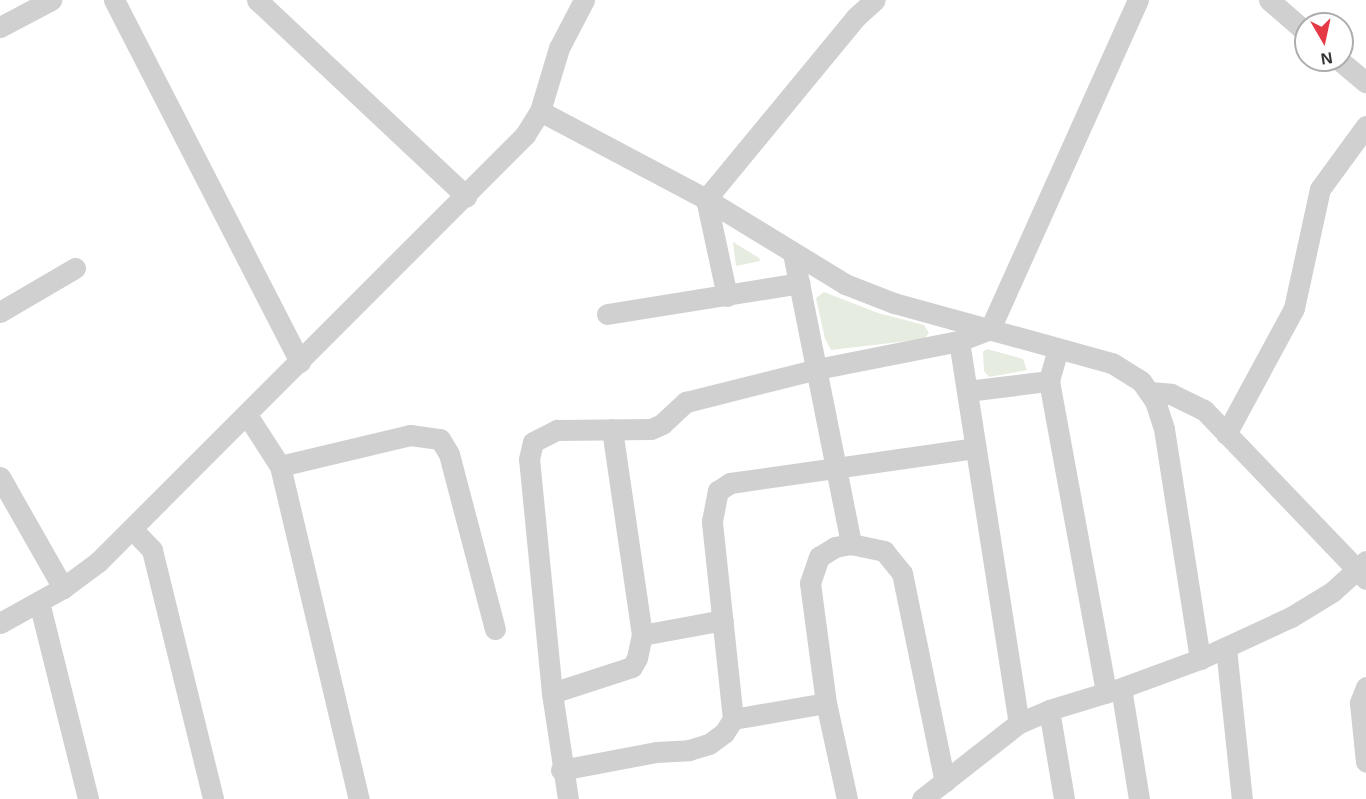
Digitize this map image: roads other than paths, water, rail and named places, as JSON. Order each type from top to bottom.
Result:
[{"type":"street","points":[[0,27],[51,0]]},
{"type":"street","points":[[114,0],[300,362]]},
{"type":"street","points":[[256,0],[466,196]]},
{"type":"street","points":[[0,624],[63,588],[98,562],[525,135],[540,111],[559,48],[584,0]]},
{"type":"street","points":[[706,199],[856,18],[875,0]]},
{"type":"street","points":[[568,799],[561,770],[552,693],[529,454],[533,442],[550,432],[651,429],[662,424],[680,404],[817,369],[959,341],[990,329],[1138,0]]},
{"type":"street","points":[[1269,0],[1294,22]]},
{"type":"street","points":[[1353,72],[1366,83]]},
{"type":"street","points":[[540,111],[706,199],[845,284],[894,303],[1112,363],[1141,381],[1149,392],[1164,429],[1200,659]]},
{"type":"street","points":[[1226,434],[1294,308],[1320,189],[1366,126]]},
{"type":"street","points":[[706,199],[727,296]]},
{"type":"street","points":[[793,253],[851,544]]},
{"type":"street","points":[[0,312],[75,268]]},
{"type":"street","points":[[607,314],[800,283]]},
{"type":"street","points":[[959,341],[1019,723]]},
{"type":"street","points":[[1058,348],[1049,381],[1139,799]]},
{"type":"street","points":[[967,391],[1049,381]]},
{"type":"street","points":[[922,799],[1019,723],[1049,710],[1114,691],[1226,648],[1291,617],[1364,570],[1203,410],[1171,394],[1149,392]]},
{"type":"street","points":[[247,415],[280,466],[359,799]]},
{"type":"street","points":[[552,693],[633,667],[642,635],[612,429]]},
{"type":"street","points":[[280,466],[410,435],[425,434],[440,439],[449,454],[495,629]]},
{"type":"street","points":[[561,770],[656,752],[689,750],[709,744],[724,733],[733,718],[712,521],[718,491],[730,483],[975,447]]},
{"type":"street","points":[[0,477],[63,588]]},
{"type":"street","points":[[132,529],[152,550],[213,799]]},
{"type":"street","points":[[847,799],[826,703],[810,583],[819,557],[827,550],[851,544],[884,551],[902,573],[945,782]]},
{"type":"street","points":[[39,602],[88,799]]},
{"type":"street","points":[[642,635],[723,620]]},
{"type":"street","points":[[1226,648],[1242,799]]},
{"type":"street","points":[[1366,687],[1360,703],[1366,762]]},
{"type":"street","points":[[733,718],[826,703]]},
{"type":"street","points":[[1049,710],[1064,799]]}]
